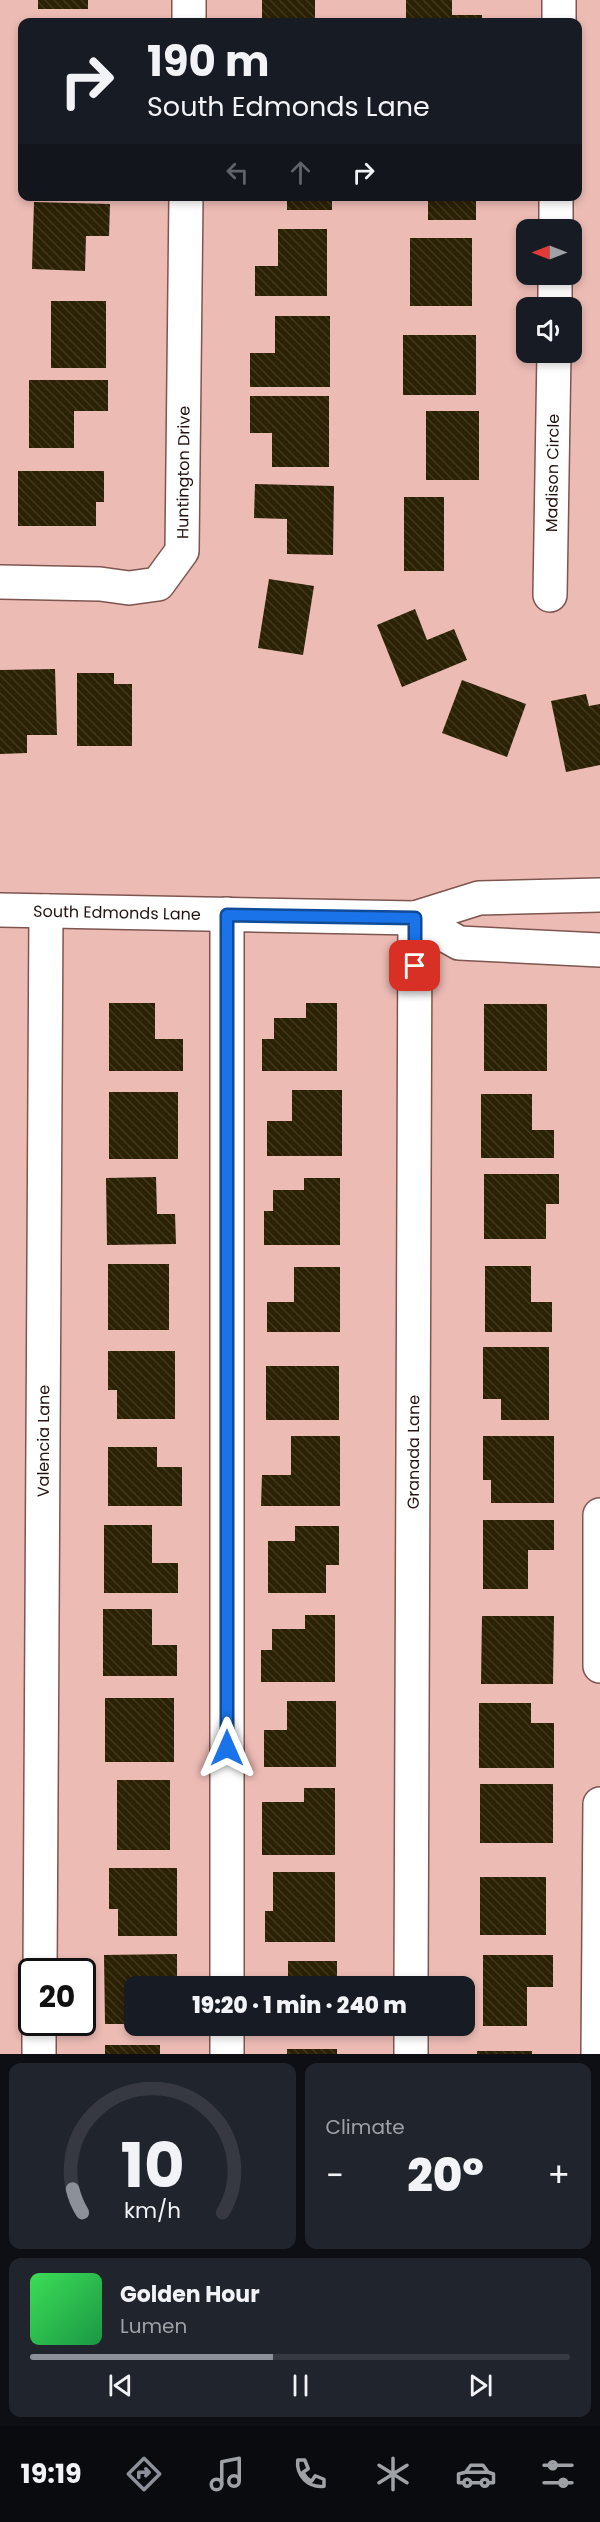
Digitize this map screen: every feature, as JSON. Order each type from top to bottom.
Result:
[{"type":"street","points":[[189,0],[189,18]]},
{"type":"street","points":[[559,0],[559,18]]},
{"type":"street","name":"Huntington Drive","points":[[0,582],[100,584],[129,588],[158,584],[182,551],[186,201]]},
{"type":"street","points":[[556,201],[556,219]]},
{"type":"street","name":"Madison Circle","points":[[550,595],[554,363]]},
{"type":"street","name":"South Edmonds Lane","points":[[0,910],[415,918],[479,898],[600,895]]},
{"type":"street","name":"Valencia Lane","points":[[40,1958],[46,911]]},
{"type":"street","points":[[227,915],[227,1976]]},
{"type":"street","name":"South Edmonds Lane","points":[[415,918],[459,944],[600,950]]},
{"type":"street","name":"Granada Lane","points":[[411,1976],[415,918]]},
{"type":"street","points":[[600,1515],[600,1666]]},
{"type":"street","points":[[598,2054],[600,1804]]},
{"type":"street","points":[[39,2036],[39,2054]]},
{"type":"street","points":[[227,2036],[227,2054]]},
{"type":"street","points":[[411,2036],[411,2054]]},
{"type":"building","points":[[38,0],[88,0],[88,9],[38,9]]},
{"type":"building","points":[[262,0],[315,0],[315,18],[262,18]]},
{"type":"building","points":[[406,0],[452,0],[452,15],[482,15],[482,18],[406,18]]},
{"type":"building","points":[[287,201],[332,201],[332,210],[287,210]]},
{"type":"building","points":[[428,201],[476,201],[476,220],[428,220]]},
{"type":"building","points":[[34,202],[110,204],[109,236],[86,236],[85,271],[32,269]]},
{"type":"building","points":[[278,229],[327,229],[327,296],[255,296],[255,266],[278,266]]},
{"type":"building","points":[[410,238],[472,238],[472,306],[410,306]]},
{"type":"building","points":[[51,301],[106,301],[106,368],[51,368]]},
{"type":"building","points":[[275,316],[330,316],[330,387],[250,387],[250,353],[275,353]]},
{"type":"building","points":[[403,335],[476,335],[476,395],[403,395]]},
{"type":"building","points":[[29,380],[108,380],[108,411],[74,411],[74,448],[29,448]]},
{"type":"building","points":[[250,396],[329,396],[329,467],[272,467],[272,433],[250,433]]},
{"type":"building","points":[[426,411],[479,411],[479,480],[426,480]]},
{"type":"building","points":[[18,471],[104,471],[104,502],[96,502],[96,526],[18,526]]},
{"type":"building","points":[[255,484],[334,486],[333,555],[287,554],[287,519],[254,518]]},
{"type":"building","points":[[404,497],[444,497],[444,571],[404,571]]},
{"type":"building","points":[[269,579],[314,586],[303,655],[258,648]]},
{"type":"building","points":[[415,609],[427,640],[454,629],[467,660],[402,687],[377,625]]},
{"type":"building","points":[[55,669],[57,735],[27,735],[27,753],[0,754],[0,670]]},
{"type":"building","points":[[77,673],[114,673],[114,684],[132,684],[132,746],[77,746]]},
{"type":"building","points":[[462,680],[526,704],[507,757],[442,733]]},
{"type":"building","points":[[586,694],[589,706],[600,704],[600,765],[566,772],[551,701]]},
{"type":"building","points":[[109,1003],[155,1003],[155,1039],[183,1039],[183,1071],[109,1071]]},
{"type":"building","points":[[306,1003],[337,1003],[337,1071],[262,1071],[262,1039],[274,1039],[274,1018],[306,1018]]},
{"type":"building","points":[[484,1004],[547,1004],[547,1071],[484,1071]]},
{"type":"building","points":[[292,1090],[342,1090],[342,1156],[267,1156],[267,1121],[292,1121]]},
{"type":"building","points":[[109,1092],[178,1092],[178,1159],[109,1159]]},
{"type":"building","points":[[481,1094],[532,1094],[532,1130],[554,1130],[554,1158],[481,1158]]},
{"type":"building","points":[[484,1174],[559,1174],[559,1204],[546,1204],[546,1239],[484,1239]]},
{"type":"building","points":[[156,1177],[157,1214],[175,1214],[176,1244],[107,1245],[106,1178]]},
{"type":"building","points":[[304,1178],[340,1178],[340,1245],[264,1245],[264,1211],[273,1211],[273,1190],[304,1190]]},
{"type":"building","points":[[108,1264],[169,1264],[169,1330],[108,1330]]},
{"type":"building","points":[[485,1266],[531,1266],[531,1302],[552,1302],[552,1332],[485,1332]]},
{"type":"building","points":[[294,1267],[340,1267],[340,1332],[267,1332],[267,1302],[294,1302]]},
{"type":"building","points":[[483,1347],[549,1347],[549,1420],[501,1420],[501,1399],[483,1399]]},
{"type":"building","points":[[108,1351],[175,1351],[175,1419],[117,1419],[117,1390],[108,1390]]},
{"type":"building","points":[[266,1366],[339,1366],[339,1420],[266,1420]]},
{"type":"building","points":[[291,1436],[340,1436],[340,1506],[261,1506],[262,1475],[291,1475]]},
{"type":"building","points":[[483,1436],[554,1436],[554,1503],[491,1503],[491,1480],[483,1480]]},
{"type":"building","points":[[108,1447],[157,1447],[157,1467],[182,1467],[182,1506],[108,1506]]},
{"type":"building","points":[[483,1520],[554,1520],[554,1550],[528,1550],[528,1589],[483,1589]]},
{"type":"building","points":[[104,1525],[152,1525],[152,1563],[178,1563],[178,1593],[104,1593]]},
{"type":"building","points":[[295,1526],[339,1526],[339,1565],[326,1565],[326,1593],[268,1593],[268,1541],[295,1541]]},
{"type":"building","points":[[103,1609],[152,1609],[152,1645],[177,1645],[177,1676],[103,1676]]},
{"type":"building","points":[[305,1615],[335,1615],[335,1682],[261,1682],[261,1650],[272,1650],[272,1629],[305,1629]]},
{"type":"building","points":[[482,1616],[554,1616],[553,1684],[481,1684]]},
{"type":"building","points":[[105,1698],[174,1698],[174,1762],[105,1762]]},
{"type":"building","points":[[287,1701],[336,1701],[336,1767],[264,1767],[264,1730],[287,1730]]},
{"type":"building","points":[[479,1703],[531,1703],[531,1723],[554,1723],[554,1768],[479,1768]]},
{"type":"building","points":[[117,1780],[170,1780],[170,1850],[117,1850]]},
{"type":"building","points":[[480,1784],[553,1784],[553,1843],[480,1843]]},
{"type":"building","points":[[304,1788],[335,1788],[335,1855],[262,1855],[262,1802],[304,1802]]},
{"type":"building","points":[[109,1868],[177,1868],[177,1936],[118,1936],[118,1909],[109,1909]]},
{"type":"building","points":[[273,1872],[335,1872],[335,1942],[265,1942],[265,1911],[273,1911]]},
{"type":"building","points":[[480,1877],[546,1877],[546,1935],[480,1935]]},
{"type":"building","points":[[177,1954],[177,1976],[124,1976],[124,2024],[105,2024],[104,1955]]},
{"type":"building","points":[[483,1955],[553,1955],[553,1987],[527,1987],[527,2026],[483,2026]]},
{"type":"building","points":[[288,1961],[337,1961],[337,1976],[288,1976]]},
{"type":"building","points":[[105,2045],[160,2045],[160,2054],[105,2054]]},
{"type":"building","points":[[287,2049],[337,2049],[337,2054],[287,2054]]},
{"type":"building","points":[[477,2051],[532,2051],[532,2054],[477,2054]]},
{"type":"route","points":[[227,1748],[227,915],[415,918],[415,966]]}]
